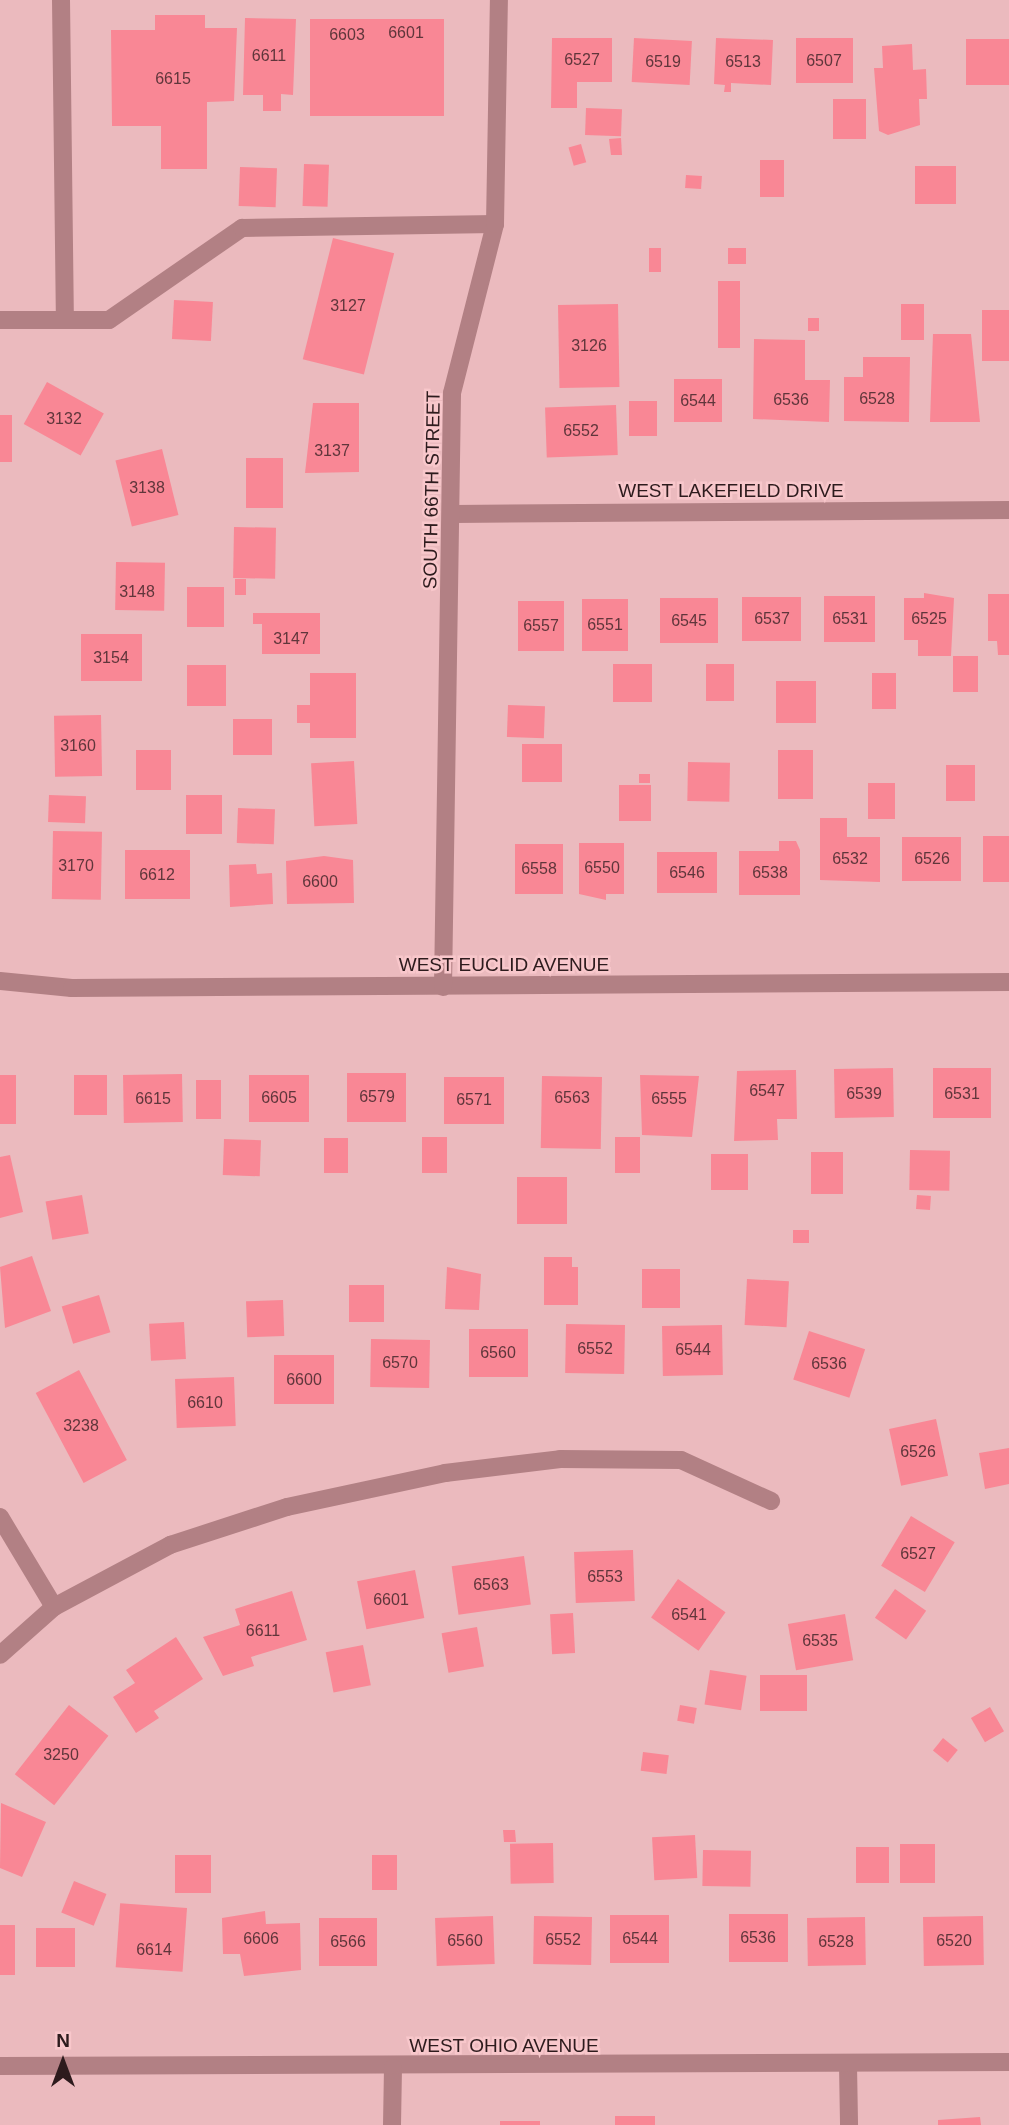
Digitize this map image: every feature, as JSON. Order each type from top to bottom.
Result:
[{"type":"street","points":[[61,0],[65,320]]},
{"type":"street","name":"SOUTH 66TH STREET","points":[[443,987],[454,514],[452,393],[495,224],[499,0]]},
{"type":"street","points":[[0,320],[109,320],[242,228],[495,224]]},
{"type":"street","name":"WEST LAKEFIELD DRIVE","points":[[454,514],[1009,510]]},
{"type":"street","name":"WEST EUCLID AVENUE","points":[[0,981],[72,988],[1009,982]]},
{"type":"street","points":[[0,1655],[54,1607],[170,1545],[287,1507],[445,1473],[560,1459],[681,1460],[771,1501]]},
{"type":"street","points":[[0,1517],[54,1607]]},
{"type":"street","name":"WEST OHIO AVENUE","points":[[0,2066],[393,2068],[1009,2062]]},
{"type":"street","points":[[848,2065],[849,2125]]},
{"type":"street","points":[[392,2125],[393,2068]]},
{"type":"building","points":[[155,15],[205,15],[205,28],[237,28],[234,101],[207,102],[207,169],[161,169],[161,126],[112,126],[111,30],[155,30]]},
{"type":"building","points":[[245,18],[296,19],[293,95],[281,94],[281,111],[263,111],[263,95],[243,95]]},
{"type":"building","points":[[310,19],[444,19],[444,116],[310,116]]},
{"type":"building","points":[[552,38],[612,38],[612,82],[577,82],[577,108],[551,108]]},
{"type":"building","points":[[634,38],[692,41],[690,85],[632,82]]},
{"type":"building","points":[[716,38],[773,40],[771,85],[731,83],[731,92],[724,92],[725,85],[714,84]]},
{"type":"building","points":[[796,38],[853,38],[853,83],[796,83]]},
{"type":"building","points":[[966,39],[1009,39],[1009,85],[966,85]]},
{"type":"building","points":[[912,44],[913,70],[926,69],[927,99],[919,99],[920,125],[888,135],[879,131],[874,68],[883,68],[882,46]]},
{"type":"building","points":[[833,99],[866,99],[866,139],[833,139]]},
{"type":"building","points":[[586,108],[622,109],[621,136],[585,135]]},
{"type":"building","points":[[621,138],[622,155],[611,155],[609,139]]},
{"type":"building","points":[[581,144],[586,162],[574,166],[569,148]]},
{"type":"building","points":[[760,160],[784,160],[784,197],[760,197]]},
{"type":"building","points":[[304,164],[329,165],[328,207],[303,206]]},
{"type":"building","points":[[915,166],[956,166],[956,204],[915,204]]},
{"type":"building","points":[[240,167],[277,168],[276,207],[239,206]]},
{"type":"building","points":[[686,175],[702,176],[701,189],[685,188]]},
{"type":"building","points":[[333,238],[394,253],[364,375],[303,359]]},
{"type":"building","points":[[649,248],[661,248],[661,272],[649,272]]},
{"type":"building","points":[[728,248],[746,248],[746,264],[728,264]]},
{"type":"building","points":[[718,281],[740,281],[740,348],[718,348]]},
{"type":"building","points":[[174,300],[213,302],[211,341],[172,339]]},
{"type":"building","points":[[618,304],[619,387],[559,388],[558,305]]},
{"type":"building","points":[[901,304],[924,304],[924,340],[901,340]]},
{"type":"building","points":[[982,310],[1009,310],[1009,361],[982,361]]},
{"type":"building","points":[[808,318],[819,318],[819,331],[808,331]]},
{"type":"building","points":[[933,334],[971,334],[980,422],[930,422]]},
{"type":"building","points":[[754,339],[805,340],[805,380],[830,380],[829,422],[753,419]]},
{"type":"building","points":[[863,357],[910,357],[909,422],[844,421],[844,377],[863,377]]},
{"type":"building","points":[[674,379],[722,379],[722,422],[674,422]]},
{"type":"building","points":[[47,382],[104,414],[81,455],[24,424]]},
{"type":"building","points":[[629,401],[657,401],[657,436],[629,436]]},
{"type":"building","points":[[313,403],[359,403],[359,472],[305,473]]},
{"type":"building","points":[[616,405],[618,455],[547,457],[545,407]]},
{"type":"building","points":[[0,415],[12,415],[12,462],[0,462]]},
{"type":"building","points":[[162,449],[178,515],[132,527],[115,461]]},
{"type":"building","points":[[246,458],[283,458],[283,508],[246,508]]},
{"type":"building","points":[[234,527],[276,528],[275,579],[233,578]]},
{"type":"building","points":[[116,562],[165,563],[164,611],[115,610]]},
{"type":"building","points":[[235,579],[246,579],[246,595],[235,595]]},
{"type":"building","points":[[187,587],[224,587],[224,627],[187,627]]},
{"type":"building","points":[[924,593],[954,598],[951,656],[918,656],[918,640],[904,640],[904,598],[924,598]]},
{"type":"building","points":[[988,594],[1009,594],[1009,655],[998,655],[997,641],[988,641]]},
{"type":"building","points":[[824,596],[875,596],[875,642],[824,642]]},
{"type":"building","points":[[742,597],[801,597],[801,641],[742,641]]},
{"type":"building","points":[[660,598],[718,598],[718,643],[660,643]]},
{"type":"building","points":[[582,599],[628,599],[628,651],[582,651]]},
{"type":"building","points":[[518,601],[564,601],[564,651],[518,651]]},
{"type":"building","points":[[253,613],[320,613],[320,654],[262,654],[262,624],[253,624]]},
{"type":"building","points":[[81,634],[142,634],[142,681],[81,681]]},
{"type":"building","points":[[953,656],[978,656],[978,692],[953,692]]},
{"type":"building","points":[[613,664],[652,664],[652,702],[613,702]]},
{"type":"building","points":[[706,664],[734,664],[734,701],[706,701]]},
{"type":"building","points":[[187,665],[226,665],[226,706],[187,706]]},
{"type":"building","points":[[310,673],[356,673],[356,738],[310,738],[310,723],[297,723],[297,705],[310,705]]},
{"type":"building","points":[[872,673],[896,673],[896,709],[872,709]]},
{"type":"building","points":[[776,681],[816,681],[816,723],[776,723]]},
{"type":"building","points":[[508,705],[545,706],[544,738],[507,737]]},
{"type":"building","points":[[101,715],[102,776],[55,777],[54,716]]},
{"type":"building","points":[[233,719],[272,719],[272,755],[233,755]]},
{"type":"building","points":[[522,744],[562,744],[562,782],[522,782]]},
{"type":"building","points":[[136,750],[171,750],[171,790],[136,790]]},
{"type":"building","points":[[778,750],[813,750],[813,799],[778,799]]},
{"type":"building","points":[[354,761],[357,824],[314,826],[311,763]]},
{"type":"building","points":[[688,762],[730,763],[729,802],[687,801]]},
{"type":"building","points":[[946,765],[975,765],[975,801],[946,801]]},
{"type":"building","points":[[639,774],[650,774],[650,783],[639,783]]},
{"type":"building","points":[[868,783],[895,783],[895,819],[868,819]]},
{"type":"building","points":[[619,785],[651,785],[651,821],[619,821]]},
{"type":"building","points":[[49,795],[86,796],[85,823],[48,822]]},
{"type":"building","points":[[186,795],[222,795],[222,834],[186,834]]},
{"type":"building","points":[[238,808],[275,809],[274,844],[237,843]]},
{"type":"building","points":[[820,818],[847,818],[847,837],[880,837],[880,882],[820,880]]},
{"type":"building","points":[[53,831],[102,832],[101,900],[52,899]]},
{"type":"building","points":[[983,836],[1009,836],[1009,882],[983,882]]},
{"type":"building","points":[[902,837],[961,837],[961,881],[902,881]]},
{"type":"building","points":[[779,841],[796,841],[800,850],[800,895],[739,895],[739,851],[779,851]]},
{"type":"building","points":[[579,843],[624,843],[624,894],[606,894],[606,900],[579,894]]},
{"type":"building","points":[[515,844],[563,844],[563,894],[515,894]]},
{"type":"building","points":[[125,850],[190,850],[190,899],[125,899]]},
{"type":"building","points":[[657,852],[717,852],[717,893],[657,893]]},
{"type":"building","points":[[324,856],[353,860],[354,903],[287,904],[286,861]]},
{"type":"building","points":[[256,864],[257,874],[272,873],[273,904],[230,907],[229,865]]},
{"type":"building","points":[[893,1068],[894,1117],[835,1118],[834,1069]]},
{"type":"building","points":[[933,1068],[991,1068],[991,1118],[933,1118]]},
{"type":"building","points":[[796,1070],[797,1119],[777,1119],[778,1140],[734,1141],[737,1071]]},
{"type":"building","points":[[347,1073],[406,1073],[406,1122],[347,1122]]},
{"type":"building","points":[[182,1074],[183,1122],[124,1123],[123,1075]]},
{"type":"building","points":[[0,1075],[16,1075],[16,1124],[0,1124]]},
{"type":"building","points":[[74,1075],[107,1075],[107,1115],[74,1115]]},
{"type":"building","points":[[249,1075],[309,1075],[309,1122],[249,1122]]},
{"type":"building","points":[[640,1075],[699,1076],[692,1137],[642,1135]]},
{"type":"building","points":[[542,1076],[602,1077],[601,1149],[541,1148]]},
{"type":"building","points":[[444,1077],[504,1077],[504,1124],[444,1124]]},
{"type":"building","points":[[196,1080],[221,1080],[221,1119],[196,1119]]},
{"type":"building","points":[[422,1137],[447,1137],[447,1173],[422,1173]]},
{"type":"building","points":[[615,1137],[640,1137],[640,1173],[615,1173]]},
{"type":"building","points":[[324,1138],[348,1138],[348,1173],[324,1173]]},
{"type":"building","points":[[224,1139],[261,1140],[260,1176],[223,1175]]},
{"type":"building","points":[[910,1150],[950,1151],[949,1191],[909,1190]]},
{"type":"building","points":[[811,1152],[843,1152],[843,1194],[811,1194]]},
{"type":"building","points":[[711,1154],[748,1154],[748,1190],[711,1190]]},
{"type":"building","points":[[10,1155],[23,1212],[0,1218],[0,1157]]},
{"type":"building","points":[[517,1177],[567,1177],[567,1224],[517,1224]]},
{"type":"building","points":[[82,1195],[89,1233],[52,1240],[46,1201]]},
{"type":"building","points":[[917,1195],[931,1196],[930,1210],[916,1209]]},
{"type":"building","points":[[793,1230],[809,1230],[809,1243],[793,1243]]},
{"type":"building","points":[[32,1256],[51,1311],[5,1328],[0,1267]]},
{"type":"building","points":[[544,1257],[572,1257],[572,1267],[578,1267],[578,1305],[544,1305]]},
{"type":"building","points":[[447,1267],[481,1274],[479,1310],[445,1309]]},
{"type":"building","points":[[642,1269],[680,1269],[680,1308],[642,1308]]},
{"type":"building","points":[[747,1279],[789,1281],[787,1327],[745,1325]]},
{"type":"building","points":[[349,1285],[384,1285],[384,1322],[349,1322]]},
{"type":"building","points":[[99,1295],[110,1332],[73,1344],[62,1306]]},
{"type":"building","points":[[283,1300],[284,1336],[247,1337],[246,1301]]},
{"type":"building","points":[[184,1322],[186,1359],[151,1361],[149,1324]]},
{"type":"building","points":[[566,1324],[625,1325],[624,1374],[565,1373]]},
{"type":"building","points":[[722,1325],[723,1375],[663,1376],[662,1326]]},
{"type":"building","points":[[469,1329],[528,1329],[528,1377],[469,1377]]},
{"type":"building","points":[[809,1331],[865,1349],[849,1398],[793,1380]]},
{"type":"building","points":[[371,1339],[430,1340],[429,1388],[370,1387]]},
{"type":"building","points":[[274,1355],[334,1355],[334,1404],[274,1404]]},
{"type":"building","points":[[79,1370],[127,1460],[84,1483],[36,1393]]},
{"type":"building","points":[[234,1377],[236,1426],[177,1428],[175,1379]]},
{"type":"building","points":[[936,1419],[948,1476],[901,1486],[889,1429]]},
{"type":"building","points":[[1009,1448],[1009,1484],[985,1489],[979,1453]]},
{"type":"building","points":[[911,1516],[955,1542],[925,1592],[881,1566]]},
{"type":"building","points":[[633,1550],[635,1601],[576,1603],[574,1552]]},
{"type":"building","points":[[524,1556],[531,1605],[459,1615],[452,1566]]},
{"type":"building","points":[[415,1570],[424,1618],[366,1629],[357,1581]]},
{"type":"building","points":[[678,1579],[726,1612],[699,1651],[651,1618]]},
{"type":"building","points":[[895,1589],[926,1611],[906,1639],[875,1618]]},
{"type":"building","points":[[292,1591],[307,1640],[251,1657],[254,1666],[223,1676],[203,1637],[240,1625],[235,1609]]},
{"type":"building","points":[[573,1613],[575,1653],[552,1654],[550,1614]]},
{"type":"building","points":[[845,1614],[853,1660],[796,1670],[788,1624]]},
{"type":"building","points":[[477,1627],[484,1666],[448,1673],[442,1633]]},
{"type":"building","points":[[176,1637],[203,1679],[154,1711],[159,1718],[136,1733],[113,1697],[135,1683],[126,1670]]},
{"type":"building","points":[[363,1645],[371,1685],[334,1692],[326,1652]]},
{"type":"building","points":[[710,1670],[747,1676],[741,1710],[705,1705]]},
{"type":"building","points":[[760,1675],[807,1675],[807,1711],[760,1711]]},
{"type":"building","points":[[69,1705],[108,1736],[54,1805],[15,1774]]},
{"type":"building","points":[[680,1705],[697,1708],[694,1724],[677,1721]]},
{"type":"building","points":[[990,1707],[1004,1731],[985,1742],[971,1718]]},
{"type":"building","points":[[943,1738],[958,1750],[948,1762],[933,1750]]},
{"type":"building","points":[[643,1752],[669,1755],[666,1774],[641,1771]]},
{"type":"building","points":[[1,1803],[46,1822],[22,1877],[0,1868]]},
{"type":"building","points":[[503,1830],[515,1830],[516,1842],[504,1842]]},
{"type":"building","points":[[695,1835],[697,1878],[654,1880],[652,1837]]},
{"type":"building","points":[[553,1843],[554,1883],[511,1884],[510,1844]]},
{"type":"building","points":[[900,1844],[935,1844],[935,1883],[900,1883]]},
{"type":"building","points":[[856,1847],[889,1847],[889,1883],[856,1883]]},
{"type":"building","points":[[703,1850],[751,1851],[750,1887],[702,1886]]},
{"type":"building","points":[[175,1855],[211,1855],[211,1893],[175,1893]]},
{"type":"building","points":[[372,1855],[397,1855],[397,1890],[372,1890]]},
{"type":"building","points":[[74,1881],[106,1894],[94,1926],[61,1913]]},
{"type":"building","points":[[120,1903],[187,1908],[183,1972],[116,1967]]},
{"type":"building","points":[[265,1911],[266,1924],[300,1923],[301,1970],[244,1976],[240,1954],[223,1954],[222,1918]]},
{"type":"building","points":[[729,1914],[788,1914],[788,1962],[729,1962]]},
{"type":"building","points":[[610,1915],[669,1915],[669,1963],[610,1963]]},
{"type":"building","points":[[493,1916],[495,1964],[437,1966],[435,1918]]},
{"type":"building","points":[[534,1916],[592,1917],[591,1965],[533,1964]]},
{"type":"building","points":[[983,1916],[984,1965],[924,1966],[923,1917]]},
{"type":"building","points":[[865,1917],[866,1965],[808,1966],[807,1918]]},
{"type":"building","points":[[319,1918],[377,1918],[377,1966],[319,1966]]},
{"type":"building","points":[[0,1925],[15,1925],[15,1975],[0,1975]]},
{"type":"building","points":[[36,1928],[75,1928],[75,1967],[36,1967]]},
{"type":"building","points":[[615,2116],[655,2116],[655,2125],[615,2125]]},
{"type":"building","points":[[980,2117],[981,2125],[938,2125],[938,2120]]},
{"type":"building","points":[[500,2121],[540,2121],[540,2125],[500,2125]]}]
